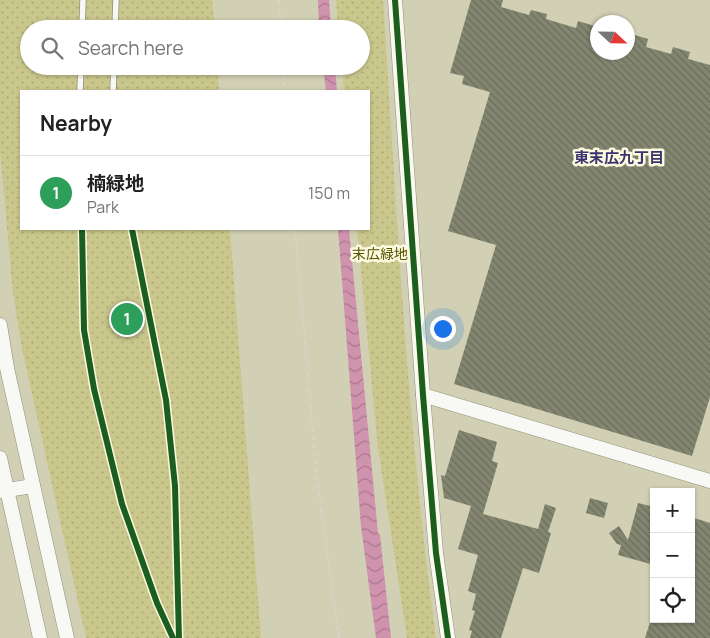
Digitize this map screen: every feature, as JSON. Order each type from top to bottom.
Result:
[{"type":"street","points":[[395,0],[436,553],[448,638]]},
{"type":"street","points":[[0,325],[7,368],[67,638]]},
{"type":"street","points":[[423,396],[710,481]]},
{"type":"street","points":[[0,458],[3,490],[40,638]]},
{"type":"street","points":[[3,490],[33,486]]},
{"type":"lane","points":[[82,20],[83,0]]},
{"type":"lane","points":[[115,20],[116,0]]},
{"type":"lane","points":[[80,90],[81,75]]},
{"type":"lane","points":[[113,90],[114,75]]},
{"type":"lane","points":[[82,230],[84,330],[94,390],[122,504],[157,603],[173,638]]},
{"type":"lane","points":[[132,230],[166,400],[175,486],[178,638]]},
{"type":"path","points":[[279,0],[280,20]]},
{"type":"path","points":[[283,75],[284,90]]},
{"type":"path","points":[[295,230],[317,480],[339,638]]},
{"type":"green space","points":[[0,0],[212,0],[214,20],[20,20],[20,75],[218,75],[219,90],[20,90],[20,230],[230,230],[261,638],[86,638],[21,344],[13,293],[0,150]]},
{"type":"green space","name":"末広緑地","points":[[336,0],[383,0],[410,400],[417,479],[436,638],[407,638],[378,448],[357,230],[370,230],[370,90],[344,90],[343,75],[370,75],[370,20],[337,20]]},
{"type":"water","points":[[318,0],[329,0],[330,20],[319,20]]},
{"type":"water","points":[[324,75],[336,75],[337,90],[326,90]]},
{"type":"water","points":[[338,230],[349,230],[378,533],[380,535],[391,638],[376,638],[361,527]]},
{"type":"building","points":[[471,0],[503,0],[501,7],[529,15],[531,10],[547,14],[546,19],[576,28],[578,21],[590,25],[590,60],[635,60],[635,35],[648,39],[646,47],[671,54],[673,47],[690,52],[688,59],[710,65],[710,397],[692,456],[454,384],[496,245],[448,231],[490,92],[462,84],[464,76],[450,73]]},
{"type":"building","points":[[459,430],[497,442],[492,461],[498,463],[483,514],[538,529],[545,504],[556,508],[548,532],[551,533],[539,573],[523,568],[501,638],[470,638],[472,631],[469,630],[475,611],[472,610],[476,594],[468,591],[478,555],[458,549],[471,506],[444,498],[441,475],[445,476]]},
{"type":"building","points":[[590,498],[608,503],[604,518],[586,513]]},
{"type":"building","points":[[638,503],[650,506],[650,564],[618,555],[621,545],[617,544],[609,533],[619,526],[628,540]]},
{"type":"building","points":[[695,518],[710,523],[710,638],[645,638],[650,622],[695,623]]},
{"type":"cycle path","points":[[395,0],[436,553],[448,638]]},
{"type":"cycle path","points":[[82,230],[84,330],[94,389],[122,504],[157,603],[173,638]]},
{"type":"cycle path","points":[[132,230],[166,400],[175,486],[179,638]]},
{"type":"place","name":"楠緑地","points":[[127,319]]},
{"type":"district","name":"東末広九丁目","points":[[619,157]]}]
